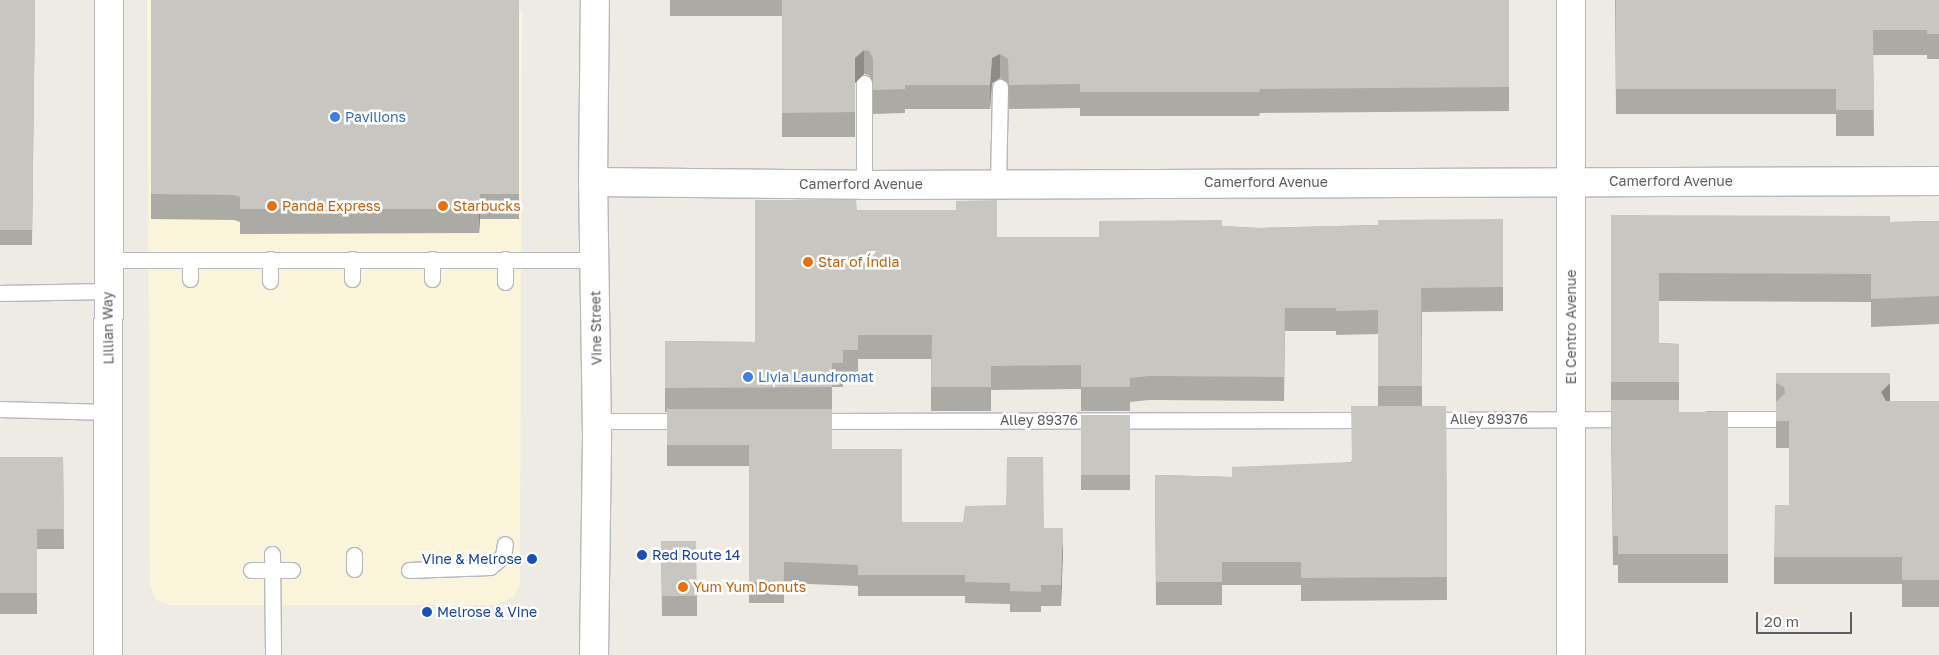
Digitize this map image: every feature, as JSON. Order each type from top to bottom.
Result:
[{"type":"street","name":"Lillian Way","points":[[108,655],[110,412],[107,291],[109,0]]},
{"type":"street","name":"Vine Street","points":[[594,655],[597,421],[593,182],[595,0]]},
{"type":"street","name":"El Centro Avenue","points":[[1571,0],[1571,655]]},
{"type":"street","name":"Camerford Avenue","points":[[593,182],[998,184],[1939,181]]},
{"type":"lane","points":[[864,83],[864,184]]},
{"type":"lane","points":[[998,184],[1000,87]]},
{"type":"lane","points":[[107,260],[505,258],[595,260]]},
{"type":"lane","points":[[505,258],[505,282]]},
{"type":"lane","points":[[270,259],[270,281]]},
{"type":"lane","points":[[352,259],[352,279]]},
{"type":"lane","points":[[432,259],[432,279]]},
{"type":"lane","points":[[190,260],[190,279]]},
{"type":"lane","points":[[0,293],[107,291]]},
{"type":"lane","points":[[0,409],[110,412]]},
{"type":"lane","name":"Alley 89376","points":[[1414,420],[1650,419]]},
{"type":"lane","points":[[1689,419],[1776,419]]},
{"type":"lane","name":"Alley 89376","points":[[794,421],[1384,420]]},
{"type":"lane","points":[[597,421],[704,421]]},
{"type":"lane","points":[[409,570],[490,567],[503,556],[505,544]]},
{"type":"lane","points":[[272,554],[273,655]]},
{"type":"lane","points":[[251,570],[292,570]]},
{"type":"shaded area","points":[[147,0],[391,0],[391,12],[522,10],[520,583],[514,597],[495,605],[170,605],[156,600],[150,585]]},
{"type":"building","points":[[0,0],[35,0],[32,230],[0,230]]},
{"type":"building","name":"Pavilions","points":[[151,0],[519,0],[519,194],[480,194],[479,209],[240,209],[240,197],[234,195],[151,194]]},
{"type":"building","points":[[782,0],[1509,0],[1509,87],[1260,89],[1259,92],[1080,92],[1080,84],[1009,85],[1008,59],[1000,54],[992,58],[990,85],[905,85],[905,89],[873,90],[873,58],[869,51],[864,50],[855,58],[855,112],[782,113]]},
{"type":"building","points":[[1616,0],[1939,0],[1939,34],[1927,34],[1927,30],[1873,30],[1874,110],[1836,110],[1836,89],[1616,89]]},
{"type":"building","points":[[755,200],[856,200],[857,210],[956,210],[956,201],[997,200],[997,237],[1099,237],[1099,221],[1222,220],[1222,226],[1258,228],[1378,225],[1378,220],[1503,219],[1503,287],[1421,288],[1422,386],[1378,386],[1378,310],[1336,311],[1336,308],[1285,308],[1284,377],[1149,376],[1130,378],[1130,387],[1081,387],[1081,365],[991,366],[991,387],[931,387],[932,335],[858,335],[858,350],[843,350],[843,363],[832,363],[832,387],[665,388],[665,341],[755,342]]},
{"type":"building","points":[[1611,215],[1890,216],[1890,222],[1939,221],[1939,296],[1871,299],[1871,274],[1659,273],[1659,343],[1679,344],[1679,382],[1611,382]]},
{"type":"building","points":[[1776,373],[1890,373],[1890,383],[1881,392],[1886,401],[1939,401],[1939,580],[1902,580],[1902,557],[1774,557],[1775,505],[1789,505],[1789,421],[1776,421],[1776,402],[1785,393],[1784,387],[1776,383]]},
{"type":"building","points":[[1611,400],[1679,400],[1679,412],[1728,412],[1728,554],[1618,554],[1618,536],[1613,536]]},
{"type":"building","points":[[1351,406],[1446,406],[1447,577],[1301,578],[1301,562],[1222,562],[1222,582],[1156,582],[1155,475],[1232,477],[1232,467],[1352,462]]},
{"type":"building","points":[[667,409],[832,409],[832,449],[902,449],[902,522],[963,522],[965,506],[1006,505],[1007,457],[1043,457],[1044,528],[1063,528],[1061,585],[1041,585],[1041,592],[1010,591],[1010,583],[965,582],[965,575],[858,575],[858,565],[784,562],[784,582],[749,582],[749,445],[667,445]]},
{"type":"building","points":[[1081,415],[1130,415],[1130,475],[1081,475]]},
{"type":"building","points":[[0,457],[63,457],[64,529],[37,529],[37,593],[0,593]]},
{"type":"building","points":[[661,541],[696,541],[697,596],[662,596]]},
{"type":"place","name":"Pavilions","points":[[335,117]]},
{"type":"place","name":"Panda Express","points":[[272,206]]},
{"type":"place","name":"Starbucks","points":[[443,206]]},
{"type":"place","name":"Star of Índia","points":[[808,262]]},
{"type":"place","name":"Livia Laundromat","points":[[748,377]]},
{"type":"place","name":"Red Route 14","points":[[642,555]]},
{"type":"place","name":"Vine & Melrose","points":[[532,559]]},
{"type":"place","name":"Yum Yum Donuts","points":[[683,587]]},
{"type":"place","name":"Melrose & Vine","points":[[427,612]]}]
